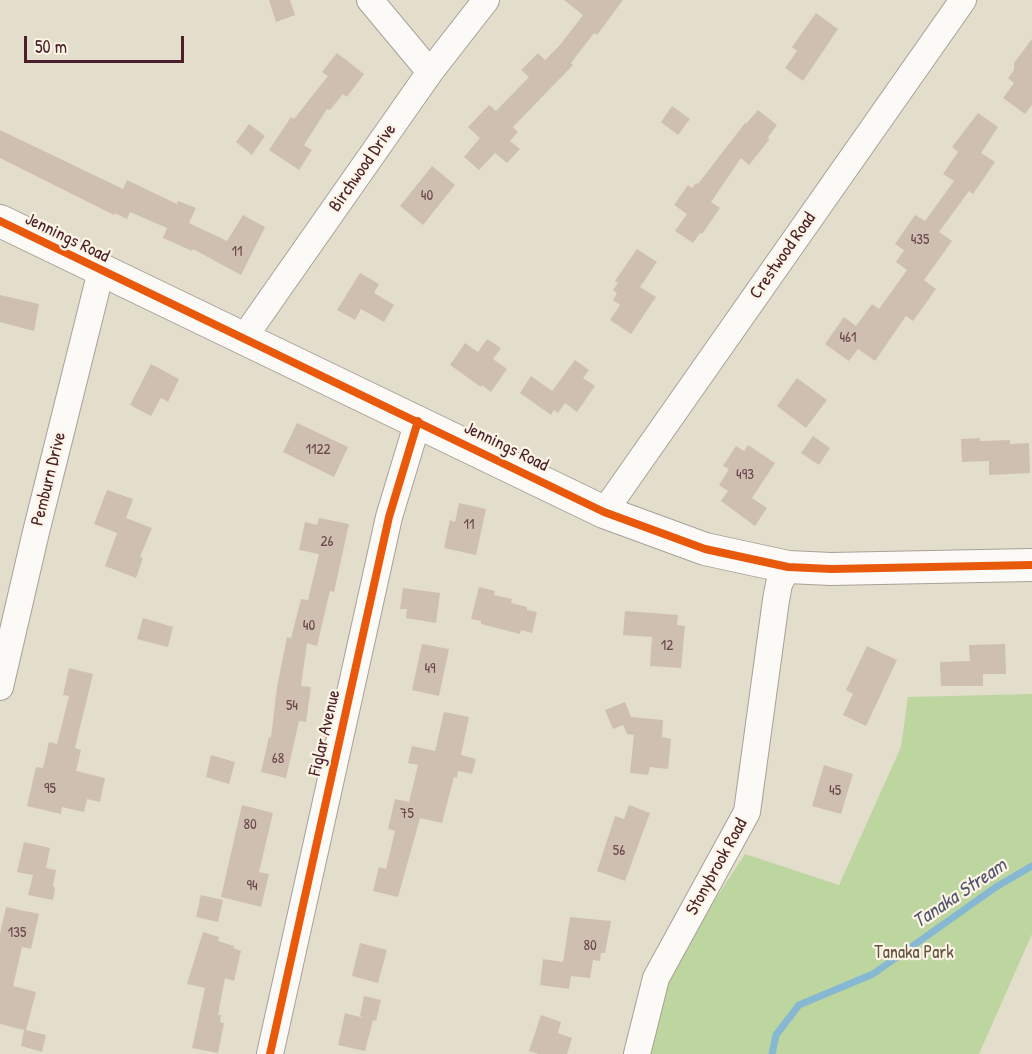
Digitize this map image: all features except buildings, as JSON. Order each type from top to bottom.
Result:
[{"type":"street","points":[[370,0],[430,72]]},
{"type":"street","name":"Birchwood Drive","points":[[243,339],[430,72],[486,0]]},
{"type":"street","name":"Crestwood Road","points":[[604,512],[963,0]]},
{"type":"street","name":"Jennings Road","points":[[0,221],[604,512],[705,549],[788,567],[831,569],[1032,565]]},
{"type":"street","name":"Pemburn Drive","points":[[0,687],[101,271]]},
{"type":"street","name":"Figlar Avenue","points":[[270,1054],[389,518],[418,421]]},
{"type":"street","name":"Stonybrook Road","points":[[637,1054],[656,978],[747,812],[776,600],[779,584],[788,567]]},
{"type":"green space","name":"Tanaka Park","points":[[1032,694],[1032,934],[979,1054],[647,1054],[666,974],[745,854],[839,885],[901,747],[908,697]]},
{"type":"waterway","name":"Tanaka Stream","points":[[772,1054],[776,1035],[799,1005],[873,974],[996,887],[1032,866]]},
{"type":"cycle path","points":[[0,221],[604,512],[705,549],[788,567],[831,569],[1032,565]]},
{"type":"cycle path","points":[[270,1054],[389,517],[418,421]]}]
